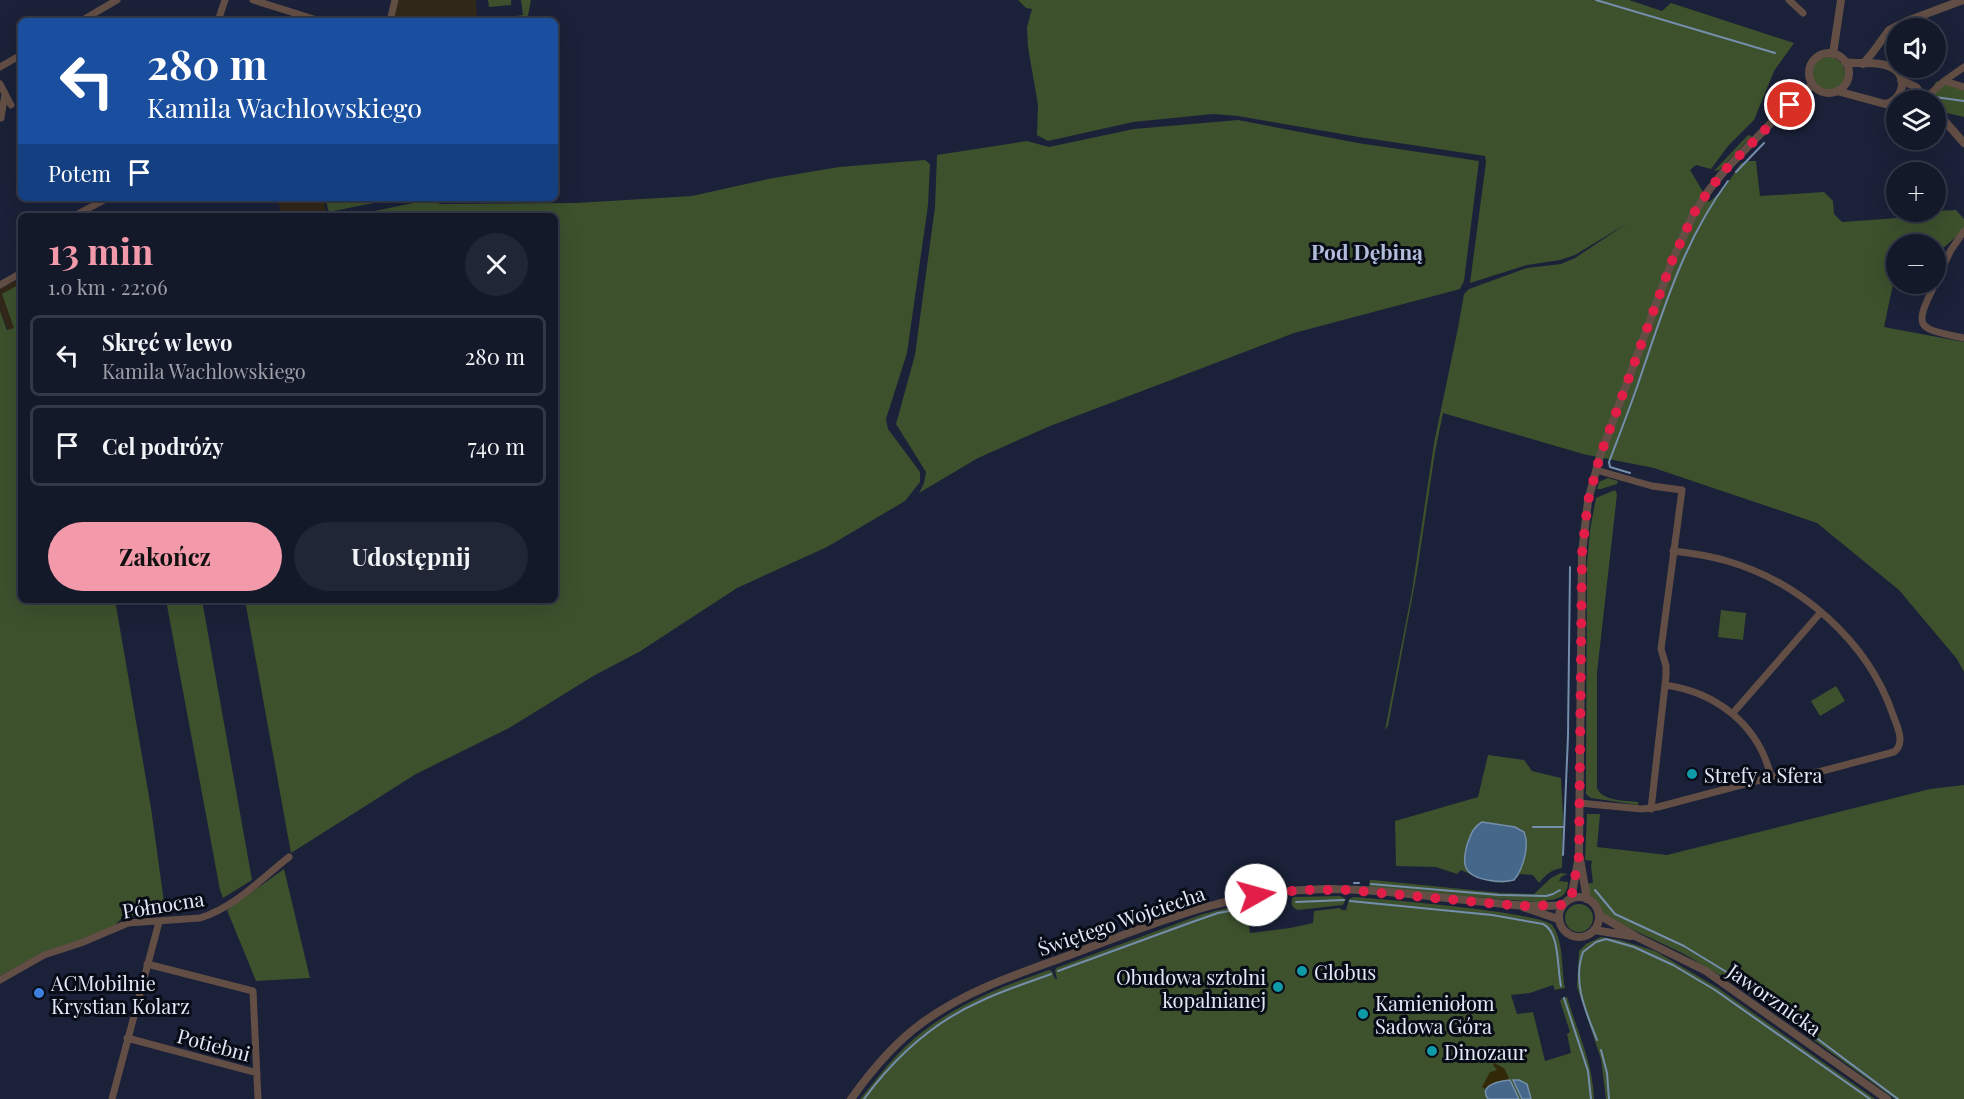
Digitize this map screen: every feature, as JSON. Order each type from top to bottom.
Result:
[{"type":"street","points":[[86,18],[117,0]]},
{"type":"street","points":[[219,18],[225,0]]},
{"type":"street","points":[[253,0],[310,18]]},
{"type":"street","points":[[391,18],[395,0]]},
{"type":"street","points":[[1789,0],[1803,13]]},
{"type":"street","points":[[1833,54],[1841,0]]},
{"type":"street","points":[[1863,64],[1894,27],[1963,0]]},
{"type":"street","points":[[1874,52],[1880,65]]},
{"type":"street","points":[[1886,104],[1837,91],[1826,92],[1816,89],[1812,85],[1809,73],[1812,63],[1822,55],[1833,54],[1845,62],[1892,68],[1902,80],[1918,90]]},
{"type":"street","points":[[0,67],[18,57]]},
{"type":"street","points":[[1837,91],[1847,79],[1848,70],[1845,62]]},
{"type":"street","points":[[1935,90],[1964,67]]},
{"type":"street","points":[[1901,90],[1902,80]]},
{"type":"street","points":[[1944,81],[1964,87]]},
{"type":"street","points":[[0,84],[11,105]]},
{"type":"street","points":[[1571,899],[1579,856],[1582,553],[1586,514],[1596,470],[1672,261],[1694,213],[1725,170],[1812,85]]},
{"type":"street","points":[[1,118],[5,94]]},
{"type":"street","points":[[1946,122],[1964,142]]},
{"type":"street","points":[[80,213],[102,201]]},
{"type":"street","points":[[1946,260],[1964,231]]},
{"type":"street","points":[[0,285],[18,275]]},
{"type":"street","points":[[1930,294],[1921,314],[1924,326],[1929,330],[1964,338]]},
{"type":"street","points":[[1596,470],[1652,486],[1682,490],[1661,649],[1666,666],[1665,686],[1651,809]]},
{"type":"street","points":[[1579,803],[1651,809],[1771,777],[1790,773],[1800,776],[1807,775],[1894,752],[1900,747],[1901,741],[1891,709],[1874,674],[1858,650],[1821,612],[1794,592],[1762,574],[1726,560],[1673,550]]},
{"type":"street","points":[[1733,713],[1821,612]]},
{"type":"street","points":[[1665,686],[1698,693],[1733,713],[1760,748],[1771,777]]},
{"type":"street","points":[[1579,856],[1587,899]]},
{"type":"street","name":"Północna","points":[[0,980],[44,955],[81,943],[120,926],[137,922],[200,918],[228,906],[289,857]]},
{"type":"street","name":"Świętego Wojciecha","points":[[851,1099],[879,1063],[905,1036],[961,998],[1012,976],[1205,906],[1265,894],[1330,889],[1520,906],[1562,905]]},
{"type":"street","points":[[1580,897],[1587,899],[1594,905],[1599,915],[1598,925],[1584,937],[1574,937],[1564,931],[1558,919],[1562,905],[1571,899],[1580,897]]},
{"type":"street","name":"Świętego Wojciecha","points":[[1520,906],[1558,919]]},
{"type":"street","name":"Jaworznicka","points":[[1599,915],[1637,937],[1706,971],[1887,1099]]},
{"type":"street","points":[[112,1099],[159,922]]},
{"type":"street","name":"Jaworznicka","points":[[1594,930],[1637,937]]},
{"type":"street","points":[[147,964],[253,991],[258,1099]]},
{"type":"street","name":"Potiebni","points":[[127,1038],[257,1073]]},
{"type":"shaded area","points":[[395,0],[476,0],[477,18],[393,18]]},
{"type":"shaded area","points":[[278,201],[324,201],[326,212],[321,213],[281,213]]},
{"type":"shaded area","points":[[18,280],[18,327],[8,330],[0,311],[0,289]]},
{"type":"green space","points":[[488,0],[511,0],[511,5],[489,7]]},
{"type":"green space","points":[[521,0],[531,0],[528,18],[502,18],[523,15]]},
{"type":"green space","points":[[1018,0],[1629,0],[1662,11],[1671,3],[1794,43],[1774,71],[1754,120],[1728,146],[1711,169],[1696,165],[1690,170],[1709,202],[1723,190],[1741,163],[1756,161],[1760,196],[1824,192],[1833,201],[1834,214],[1842,222],[1886,219],[1886,222],[1946,222],[1946,211],[1956,210],[1964,219],[1964,230],[1946,246],[1946,234],[1886,234],[1886,294],[1891,294],[1884,327],[1964,342],[1964,672],[1957,659],[1899,590],[1817,523],[1654,468],[1583,454],[1443,413],[1417,572],[1388,726],[1385,730],[1412,591],[1434,443],[1464,294],[1469,289],[1527,268],[1561,264],[1575,258],[1626,224],[1575,255],[1560,260],[1527,265],[1470,283],[1485,156],[1238,116],[1213,114],[1133,122],[1048,141],[1037,135],[1038,105],[1028,47],[1027,27],[1032,9],[1026,8]]},
{"type":"green space","points":[[1828,57],[1840,62],[1845,74],[1840,86],[1828,91],[1816,86],[1811,74],[1816,62]]},
{"type":"green space","points":[[1937,81],[1964,89],[1964,117],[1946,113],[1946,90],[1933,90]]},
{"type":"green space","points":[[1238,120],[1358,143],[1479,161],[1464,281],[1460,289],[1294,333],[1050,426],[978,458],[919,493],[926,472],[896,424],[915,355],[935,207],[937,155],[1027,141],[1049,147],[1134,129]]},
{"type":"green space","points":[[1748,135],[1752,136],[1719,170],[1714,171]]},
{"type":"green space","points":[[925,160],[930,164],[928,205],[907,353],[886,419],[888,429],[920,472],[920,482],[905,501],[827,547],[737,588],[639,652],[595,675],[509,728],[416,774],[291,853],[246,603],[558,603],[558,213],[365,213],[423,201],[436,201],[440,204],[576,203],[692,196],[768,179],[839,167]]},
{"type":"green space","points":[[326,201],[383,201],[329,212]]},
{"type":"green space","points":[[18,285],[18,603],[116,603],[151,808],[165,909],[121,919],[113,927],[43,952],[0,976],[0,311],[7,330],[14,328],[2,294]]},
{"type":"green space","points":[[1608,478],[1618,481],[1617,484],[1597,489],[1599,482]]},
{"type":"green space","points":[[1615,490],[1617,494],[1597,673],[1597,788],[1604,796],[1638,802],[1638,805],[1591,798],[1586,794],[1587,563],[1590,530],[1596,498]]},
{"type":"green space","points":[[167,603],[203,603],[252,880],[223,898]]},
{"type":"green space","points":[[1721,610],[1746,613],[1743,640],[1718,637]]},
{"type":"green space","points":[[1836,686],[1845,701],[1820,716],[1811,701]]},
{"type":"green space","points":[[1488,755],[1524,760],[1532,771],[1561,778],[1562,868],[1549,873],[1539,883],[1533,875],[1520,874],[1514,879],[1500,883],[1483,880],[1461,870],[1457,874],[1436,867],[1396,866],[1395,821],[1478,797]]},
{"type":"green space","points":[[1964,785],[1964,1099],[1895,1099],[1745,990],[1682,953],[1604,916],[1597,902],[1589,894],[1586,884],[1593,883],[1592,861],[1585,860],[1587,814],[1600,814],[1597,847],[1667,855],[1930,789]]},
{"type":"green space","points":[[284,869],[310,978],[256,981],[227,910]]},
{"type":"green space","points":[[1561,873],[1567,874],[1559,881],[1568,882],[1566,890],[1562,896],[1547,900],[1546,903],[1369,886],[1370,880],[1373,880],[1501,893],[1534,894],[1551,878]]},
{"type":"green space","points":[[1340,896],[1346,899],[1343,905],[1298,910],[1293,907],[1292,903],[1293,897]]},
{"type":"green space","points":[[1354,897],[1493,911],[1543,921],[1553,926],[1561,948],[1565,988],[1555,990],[1553,985],[1530,993],[1511,995],[1517,1014],[1533,1012],[1545,1061],[1571,1053],[1567,1034],[1570,1032],[1560,1001],[1567,997],[1588,1060],[1594,1099],[860,1099],[894,1058],[922,1033],[955,1010],[1011,984],[1049,970],[1057,979],[1056,968],[1203,914],[1253,902],[1281,900],[1283,912],[1279,916],[1277,911],[1251,916],[1247,914],[1250,933],[1313,923],[1314,911],[1340,908],[1346,910],[1349,899]]},
{"type":"green space","points":[[1579,904],[1589,908],[1593,918],[1589,928],[1579,932],[1569,928],[1565,918],[1569,908]]},
{"type":"green space","points":[[1601,937],[1620,940],[1655,951],[1718,988],[1875,1099],[1606,1099],[1601,1059],[1577,987],[1579,951],[1586,944]]},
{"type":"sand","points":[[1494,1063],[1504,1068],[1510,1080],[1499,1081],[1486,1089],[1482,1087],[1490,1072],[1497,1070]]},
{"type":"water","points":[[1482,822],[1515,827],[1524,832],[1525,857],[1514,880],[1484,879],[1473,875],[1465,866],[1467,845],[1471,834]]},
{"type":"water","points":[[1510,1080],[1519,1099],[1488,1099],[1486,1090],[1488,1087]]},
{"type":"water","points":[[1513,1080],[1527,1084],[1531,1099],[1522,1099]]},
{"type":"waterway","points":[[1596,0],[1775,53]]},
{"type":"waterway","points":[[1946,99],[1964,101]]},
{"type":"waterway","points":[[1736,172],[1764,143]]},
{"type":"waterway","points":[[1630,473],[1610,467],[1609,462],[1686,253],[1698,228],[1728,181]]},
{"type":"waterway","points":[[1563,855],[1568,736],[1570,567]]},
{"type":"waterway","points":[[1533,827],[1564,827]]},
{"type":"waterway","points":[[1354,883],[1359,883]]},
{"type":"waterway","points":[[1371,884],[1499,895],[1546,896],[1560,890]]},
{"type":"waterway","points":[[1595,890],[1615,914],[1684,946],[1733,976]]},
{"type":"waterway","points":[[1296,902],[1344,900]]},
{"type":"waterway","points":[[1350,901],[1492,915],[1543,924],[1548,928],[1555,942],[1561,986]]},
{"type":"waterway","points":[[1058,971],[1218,913],[1277,903]]},
{"type":"waterway","points":[[1597,1040],[1582,997],[1579,974],[1583,952],[1596,942],[1606,939],[1634,947],[1673,965],[1715,990],[1870,1099]]},
{"type":"waterway","points":[[864,1099],[902,1055],[947,1019],[990,997],[1051,974]]},
{"type":"waterway","points":[[1743,983],[1898,1099]]},
{"type":"waterway","points":[[1564,998],[1588,1071],[1591,1099]]},
{"type":"waterway","points":[[1601,1050],[1607,1073],[1609,1099]]},
{"type":"place","name":"Strefy a Sfera","points":[[1692,774]]},
{"type":"place","name":"Globus","points":[[1302,971]]},
{"type":"place","name":"Obudowa sztolni kopalnianej","points":[[1278,987]]},
{"type":"place","name":"ACMobilnie Krystian Kolarz","points":[[39,993]]},
{"type":"place","name":"Kamieniołom Sadowa Góra","points":[[1363,1014]]},
{"type":"place","name":"Dinozaur","points":[[1432,1051]]},
{"type":"district","name":"Pod Dębiną","points":[[1367,251]]},
{"type":"route","points":[[1256,895],[1330,889],[1520,906],[1562,905],[1571,899],[1579,856],[1583,534],[1588,501],[1600,456],[1686,226],[1725,170],[1790,105]]}]
